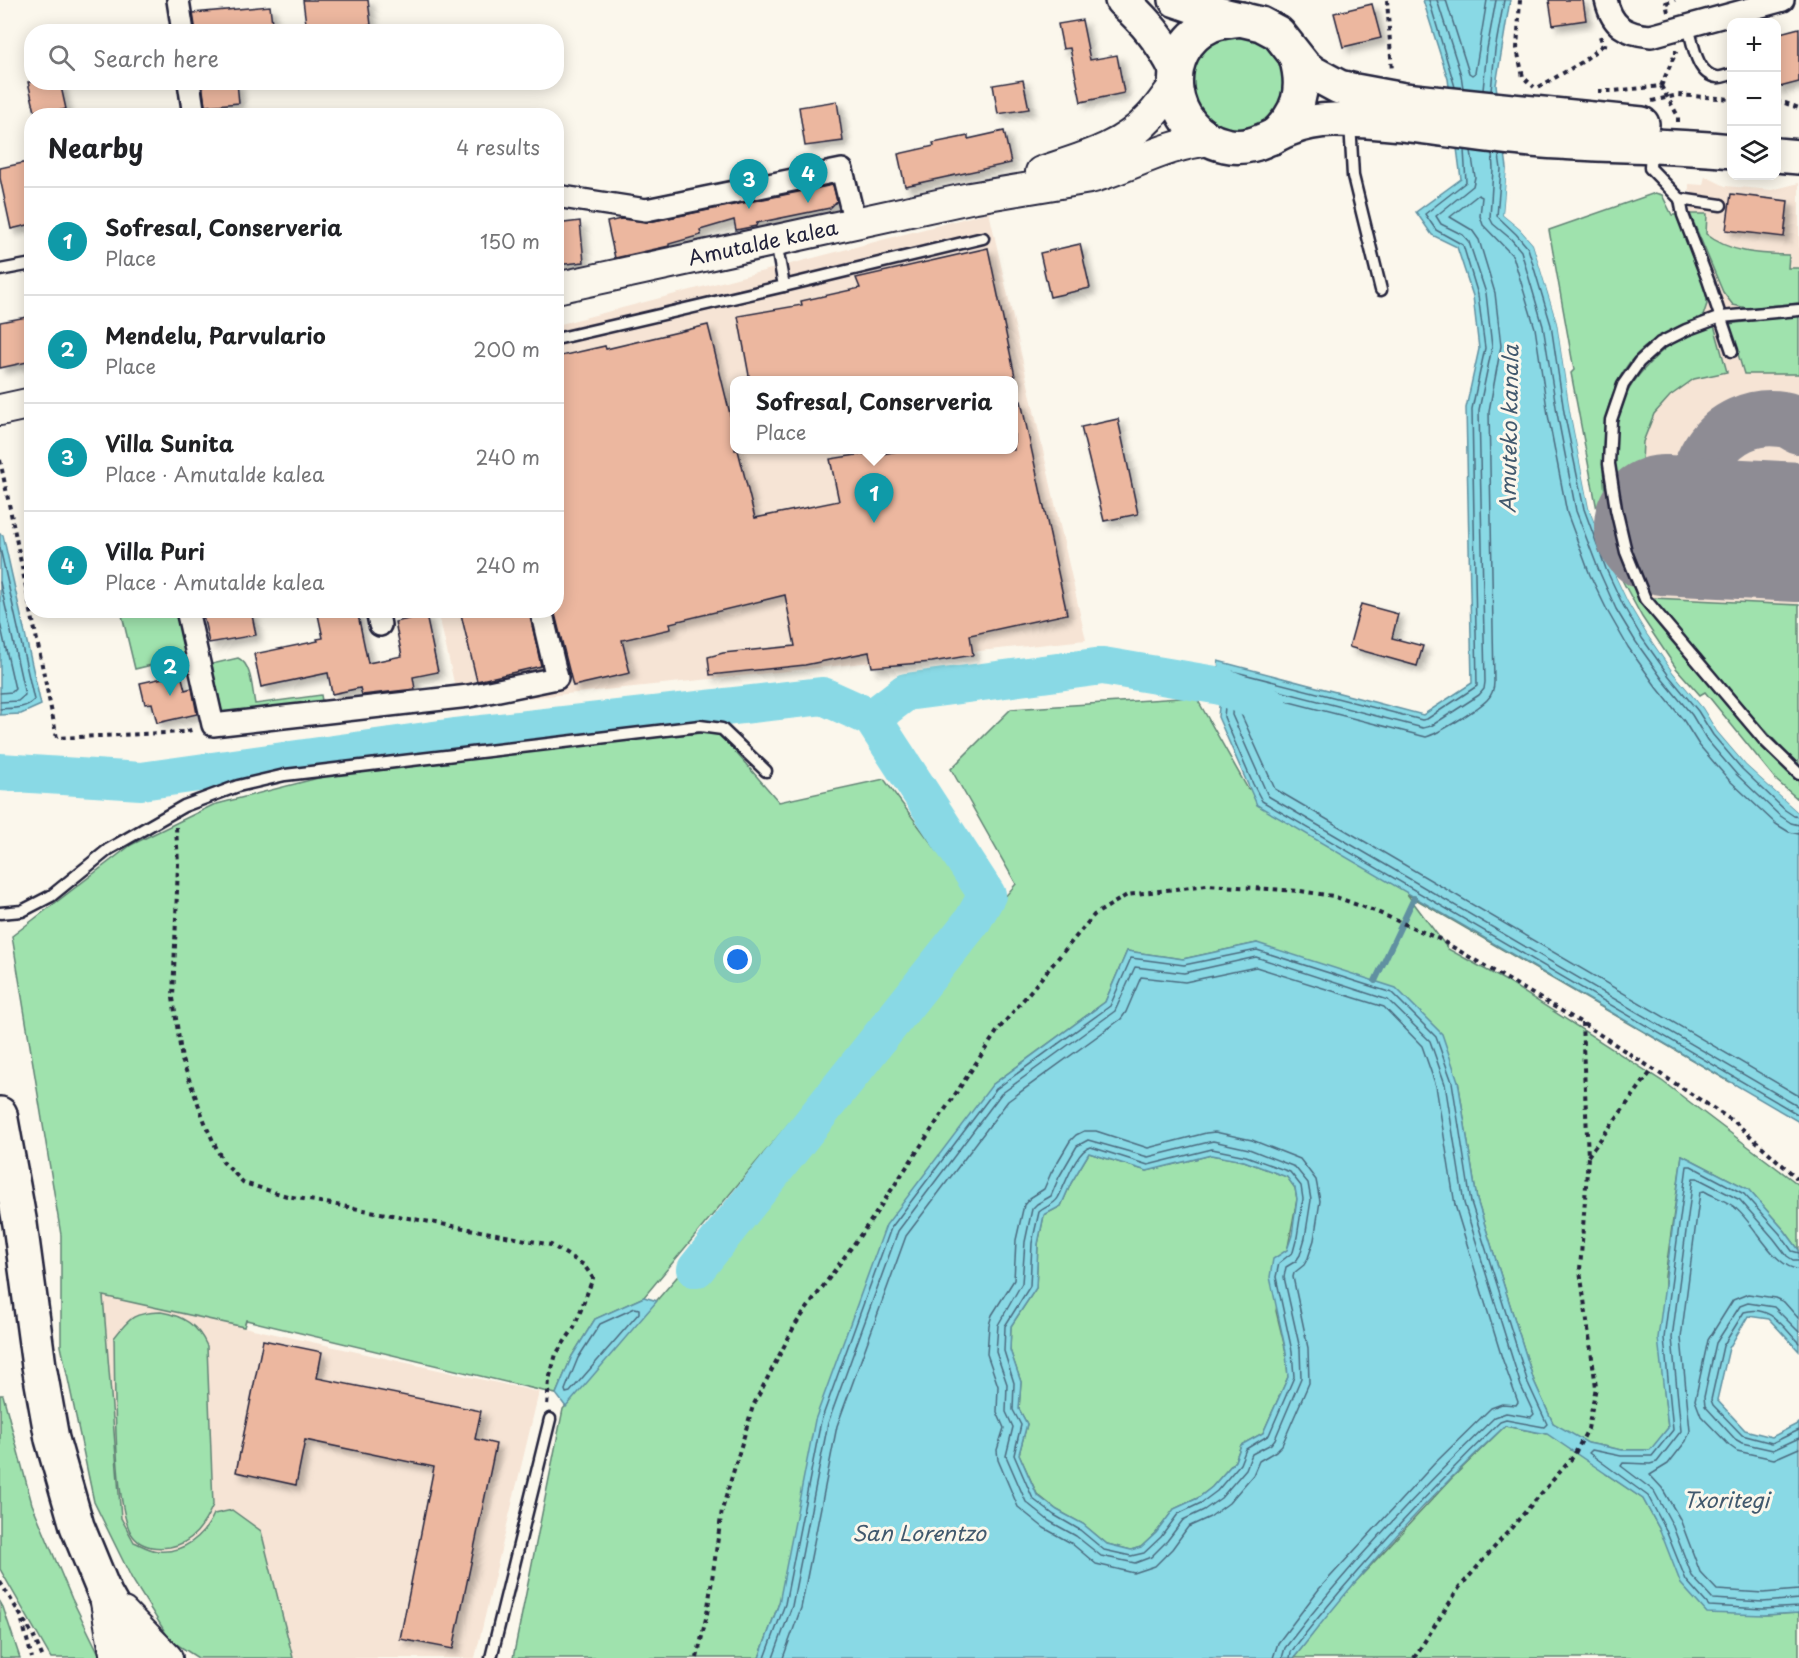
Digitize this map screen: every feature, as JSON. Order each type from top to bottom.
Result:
[{"type":"main road","points":[[1122,0],[1158,36],[1175,77]]},
{"type":"main road","points":[[1176,0],[1214,13],[1261,24],[1278,33],[1296,57],[1313,73],[1339,87],[1399,108]]},
{"type":"main road","points":[[1242,19],[1223,21],[1197,34],[1181,54],[1175,77],[1176,97],[1188,123],[1210,141],[1226,146],[1243,147],[1257,144],[1291,128],[1310,123],[1350,120],[1399,108],[1538,108],[1727,150]]},
{"type":"main road","points":[[1273,136],[1284,128],[1299,101],[1301,82],[1296,57]]},
{"type":"main road","name":"Amutalde kalea","points":[[970,198],[1118,143],[1149,119],[1175,77]]},
{"type":"main road","points":[[1664,136],[1727,132]]},
{"type":"main road","points":[[1781,136],[1799,138]]},
{"type":"main road","name":"Amutalde kalea","points":[[564,286],[970,198],[1090,178],[1166,148],[1188,142],[1210,141]]},
{"type":"main road","points":[[1781,155],[1799,157]]},
{"type":"main road","points":[[0,410],[24,406]]},
{"type":"main road","points":[[0,1114],[20,1224],[51,1439],[77,1526],[105,1594],[141,1658]]},
{"type":"main road","points":[[0,1163],[20,1224]]},
{"type":"main road","points":[[105,1594],[116,1658]]},
{"type":"main road","points":[[105,1594],[167,1658]]},
{"type":"street","points":[[178,0],[182,24]]},
{"type":"street","points":[[1606,0],[1609,12],[1621,28],[1630,34],[1651,36],[1783,0]]},
{"type":"street","points":[[190,90],[193,108]]},
{"type":"street","points":[[564,197],[646,210],[842,170],[855,223]]},
{"type":"street","points":[[189,618],[213,725],[469,696],[557,678],[543,618]]},
{"type":"lane","points":[[1688,26],[1698,60],[1706,73],[1718,78],[1727,75]]},
{"type":"lane","points":[[1350,120],[1353,176],[1381,290]]},
{"type":"lane","points":[[1664,136],[1650,168],[1680,199],[1683,215],[1732,351]]},
{"type":"lane","points":[[1680,199],[1721,205]]},
{"type":"lane","points":[[564,337],[983,238]]},
{"type":"lane","points":[[775,240],[784,286]]},
{"type":"lane","points":[[0,270],[24,266]]},
{"type":"lane","points":[[1799,310],[1721,317],[1660,343],[1639,362],[1623,385],[1611,420],[1609,464],[1626,552],[1645,599],[1766,741],[1799,774]]},
{"type":"lane","points":[[0,913],[22,911],[51,896],[109,849],[175,811],[238,786],[285,775],[700,726],[722,729],[766,771]]},
{"type":"lane","points":[[491,1658],[550,1419]]},
{"type":"path","points":[[1387,0],[1399,108]]},
{"type":"path","points":[[1520,0],[1519,58],[1523,77],[1538,108],[1582,62],[1603,45]]},
{"type":"path","points":[[1669,16],[1666,3],[1675,0]]},
{"type":"path","points":[[1661,86],[1676,52]]},
{"type":"path","points":[[1592,91],[1661,86]]},
{"type":"path","points":[[1661,86],[1678,116],[1664,136]]},
{"type":"path","points":[[1781,103],[1799,108]]},
{"type":"path","points":[[0,459],[24,576]]},
{"type":"path","points":[[32,618],[57,738],[183,732],[213,725]]},
{"type":"path","points":[[175,811],[178,864],[173,998],[183,1060],[207,1128],[223,1162],[243,1183],[287,1197],[551,1245],[584,1265],[593,1278],[574,1328],[556,1354],[549,1380],[547,1404],[550,1419]]},
{"type":"path","points":[[697,1658],[707,1614],[722,1510],[753,1406],[795,1325],[873,1220],[998,1030],[1094,915],[1127,895],[1207,885],[1300,891],[1333,896],[1377,912],[1439,939],[1582,1023],[1736,1123],[1799,1180]]},
{"type":"path","points":[[1414,1658],[1459,1588],[1573,1457],[1588,1429],[1596,1387],[1580,1270],[1588,1156],[1582,1023]]},
{"type":"path","points":[[1588,1156],[1653,1069]]},
{"type":"path","points":[[0,1582],[33,1635],[44,1658]]},
{"type":"path","points":[[21,1618],[32,1658]]},
{"type":"shaded area","points":[[1705,176],[1725,186],[1772,190],[1799,183],[1799,800],[1777,781],[1705,692],[1700,695],[1676,668],[1642,617],[1623,582],[1598,515],[1571,373],[1574,370],[1549,230],[1655,193],[1662,195],[1672,215],[1690,214],[1692,192],[1689,191],[1689,184],[1703,185]]},
{"type":"shaded area","points":[[989,212],[1086,640],[459,705],[440,618],[564,618],[564,323]]},
{"type":"shaded area","points":[[103,1296],[539,1392],[475,1658],[293,1658],[261,1531],[214,1514],[208,1529],[179,1549],[156,1551],[134,1543],[121,1519]]},
{"type":"green space","points":[[1238,36],[1256,40],[1271,50],[1281,65],[1285,83],[1281,101],[1271,116],[1256,126],[1238,130],[1220,126],[1205,116],[1195,101],[1191,83],[1195,65],[1205,50],[1220,40]]},
{"type":"green space","points":[[1655,193],[1662,195],[1672,215],[1677,215],[1706,287],[1707,304],[1703,316],[1660,337],[1637,354],[1622,374],[1611,398],[1605,424],[1603,452],[1607,508],[1613,534],[1625,572],[1650,614],[1784,768],[1799,780],[1799,800],[1777,781],[1705,692],[1700,695],[1676,668],[1642,617],[1623,582],[1598,515],[1571,373],[1574,370],[1549,230]]},
{"type":"green space","points":[[1690,214],[1707,214],[1706,234],[1725,245],[1756,253],[1789,255],[1788,268],[1799,268],[1799,303],[1747,308],[1733,305],[1723,292]]},
{"type":"green space","points":[[1799,315],[1799,374],[1744,374],[1729,324]]},
{"type":"green space","points":[[1714,325],[1727,372],[1694,379],[1670,396],[1654,414],[1643,442],[1637,563],[1617,491],[1613,443],[1617,419],[1625,396],[1656,356],[1676,341]]},
{"type":"green space","points":[[1653,598],[1799,605],[1799,767],[1708,667]]},
{"type":"green space","points":[[123,618],[180,618],[189,656],[135,669]]},
{"type":"green space","points":[[238,658],[243,661],[249,672],[255,704],[321,695],[323,706],[225,716],[222,712],[212,664]]},
{"type":"green space","points":[[1196,697],[1248,789],[1325,764],[1730,1082],[1407,894],[1448,949],[1508,982],[1662,1081],[1799,1185],[1799,1250],[1748,1189],[1682,1155],[1665,1276],[1664,1389],[1668,1428],[1651,1450],[1622,1450],[1588,1443],[1606,1474],[1643,1499],[1660,1530],[1764,1615],[1799,1613],[1799,1658],[1294,1658],[1336,1603],[1451,1479],[1505,1426],[1546,1434],[1553,1423],[1534,1381],[1477,1200],[1458,1081],[1257,943],[1183,959],[1127,951],[1105,1002],[992,1085],[779,1603],[759,1658],[513,1658],[563,1409],[1016,884],[951,769],[1011,709]]},
{"type":"green space","points":[[718,732],[779,802],[884,779],[974,901],[644,1297],[595,1319],[572,1356],[556,1394],[246,1320],[244,1327],[103,1296],[121,1518],[134,1542],[157,1551],[175,1550],[192,1542],[205,1529],[214,1514],[232,1510],[261,1531],[293,1658],[198,1658],[170,1640],[132,1579],[94,1502],[61,1346],[61,1235],[12,936],[131,845],[213,805],[412,754]]},
{"type":"green space","points":[[1089,1153],[1147,1171],[1211,1155],[1244,1161],[1287,1177],[1295,1188],[1297,1199],[1276,1311],[1286,1352],[1288,1377],[1263,1433],[1241,1445],[1235,1461],[1212,1487],[1198,1498],[1174,1509],[1156,1533],[1141,1547],[1131,1550],[1107,1544],[1083,1524],[1057,1510],[1037,1494],[1019,1454],[1027,1424],[1019,1409],[1021,1382],[1010,1350],[1011,1326],[1036,1288],[1038,1244],[1044,1215],[1061,1206],[1071,1183]]},
{"type":"green space","points":[[161,1312],[189,1323],[199,1332],[207,1346],[213,1505],[202,1526],[185,1542],[160,1548],[150,1547],[137,1540],[126,1522],[118,1473],[114,1338],[134,1317],[145,1313]]},
{"type":"green space","points":[[0,1395],[3,1395],[32,1504],[72,1599],[101,1658],[51,1658],[0,1569]]},
{"type":"green space","points":[[0,1602],[3,1607],[20,1658],[0,1658]]},
{"type":"water","name":"Amuteko kanala","points":[[1423,0],[1510,0],[1496,85],[1507,168],[1503,215],[1533,244],[1557,323],[1570,411],[1589,508],[1611,566],[1628,602],[1673,672],[1703,708],[1717,731],[1746,765],[1799,813],[1799,1122],[1257,805],[1218,717],[1221,686],[1218,661],[1423,715],[1472,683],[1466,408],[1479,349],[1473,296],[1457,247],[1432,235],[1416,212],[1461,179],[1448,79]]},
{"type":"water","points":[[0,534],[3,535],[41,705],[21,714],[0,715]]},
{"type":"water","name":"San Lorentzo","points":[[1257,943],[1396,988],[1442,1034],[1458,1081],[1477,1200],[1534,1381],[1553,1423],[1588,1443],[1622,1450],[1650,1450],[1668,1428],[1658,1338],[1682,1155],[1748,1189],[1799,1250],[1799,1351],[1769,1319],[1748,1316],[1729,1348],[1717,1400],[1745,1430],[1772,1437],[1799,1423],[1799,1613],[1764,1615],[1707,1613],[1681,1584],[1660,1530],[1643,1499],[1547,1434],[1505,1426],[1449,1480],[1395,1538],[1294,1658],[759,1658],[779,1603],[815,1420],[886,1225],[992,1085],[1105,1002],[1127,951],[1183,959]],"holes":[[[1089,1153],[1147,1171],[1211,1155],[1244,1161],[1287,1177],[1295,1188],[1297,1199],[1292,1235],[1287,1250],[1273,1259],[1270,1277],[1286,1352],[1288,1377],[1263,1433],[1241,1445],[1235,1461],[1212,1487],[1198,1498],[1174,1509],[1156,1533],[1141,1547],[1131,1550],[1107,1544],[1083,1524],[1057,1510],[1037,1495],[1019,1454],[1027,1424],[1019,1409],[1021,1382],[1010,1350],[1011,1326],[1036,1288],[1038,1244],[1044,1215],[1061,1206],[1071,1183]]]},
{"type":"water","points":[[644,1297],[657,1301],[566,1407],[556,1394],[572,1356],[595,1319]]},
{"type":"pier","points":[[1507,168],[1510,168],[1506,214],[1523,227],[1536,243],[1560,323],[1573,410],[1592,507],[1614,565],[1649,633],[1720,729],[1748,763],[1799,809],[1799,813],[1746,765],[1717,731],[1703,708],[1673,672],[1647,634],[1628,602],[1611,566],[1589,508],[1570,411],[1557,323],[1533,244],[1503,215]]},
{"type":"building","points":[[303,0],[368,0],[371,24],[306,24]]},
{"type":"building","points":[[1549,0],[1583,0],[1586,20],[1553,25]]},
{"type":"building","points":[[1372,4],[1381,38],[1343,47],[1334,13]]},
{"type":"building","points":[[270,6],[272,24],[195,24],[193,13]]},
{"type":"building","points":[[1082,20],[1090,60],[1117,55],[1124,93],[1081,102],[1070,48],[1063,49],[1058,24]]},
{"type":"building","points":[[1799,28],[1799,82],[1781,87],[1781,72],[1781,33]]},
{"type":"building","points":[[1023,80],[1029,109],[998,114],[993,85]]},
{"type":"building","points":[[30,90],[62,90],[66,108],[34,108]]},
{"type":"building","points":[[203,90],[238,90],[239,103],[205,106]]},
{"type":"building","points":[[837,101],[843,141],[805,146],[799,107]]},
{"type":"building","points":[[1004,131],[1011,163],[905,186],[898,154],[934,146],[933,143],[968,136],[968,139]]},
{"type":"building","points":[[24,163],[24,226],[11,229],[0,168]]},
{"type":"building","points":[[833,185],[837,201],[830,208],[757,223],[756,226],[736,230],[734,220],[700,230],[701,235],[669,244],[669,246],[615,258],[607,222],[621,219],[649,222]]},
{"type":"building","points":[[1731,194],[1788,201],[1784,237],[1726,230]]},
{"type":"building","points":[[580,221],[584,262],[564,264],[564,223]]},
{"type":"building","points":[[1080,244],[1090,288],[1050,297],[1040,253]]},
{"type":"building","points":[[988,248],[1015,376],[749,376],[738,316],[802,305],[801,301],[860,288],[856,278]]},
{"type":"building","points":[[24,318],[24,363],[0,368],[0,322]]},
{"type":"building","points":[[708,325],[730,414],[730,454],[739,454],[755,518],[839,501],[830,459],[862,454],[872,456],[882,454],[1018,454],[1018,401],[1021,401],[1067,614],[970,635],[973,655],[932,662],[872,667],[869,652],[805,665],[710,675],[708,657],[723,653],[795,646],[785,595],[670,623],[671,629],[622,640],[630,673],[573,686],[556,618],[564,618],[564,355],[605,346],[606,349]]},
{"type":"building","points":[[1118,419],[1138,514],[1104,521],[1081,427]]},
{"type":"building","points":[[1361,604],[1398,614],[1392,638],[1423,646],[1417,666],[1349,647]]},
{"type":"building","points":[[204,618],[253,618],[256,635],[209,643]]},
{"type":"building","points":[[319,618],[359,618],[368,663],[402,656],[395,622],[427,618],[438,672],[413,677],[415,689],[362,695],[360,688],[332,694],[328,673],[261,687],[254,654],[323,638]]},
{"type":"building","points":[[462,618],[531,618],[541,666],[477,681]]},
{"type":"building","points":[[181,674],[185,690],[192,688],[197,714],[157,723],[152,703],[145,704],[140,683]]},
{"type":"building","points":[[263,1340],[322,1352],[317,1378],[481,1411],[475,1439],[496,1444],[453,1649],[400,1639],[434,1467],[305,1440],[296,1485],[236,1472]]},
{"type":"waterway","points":[[0,772],[141,781],[455,737],[823,696],[872,718],[906,692],[1103,666],[1221,686],[1268,706]]},
{"type":"waterway","points":[[696,1269],[973,920],[987,895],[872,718]]},
{"type":"waterway","points":[[1375,981],[1414,898]]},
{"type":"taxiway","points":[[1709,527],[1700,507],[1698,487],[1702,468],[1710,450],[1723,436],[1740,425],[1760,419],[1784,419],[1799,426]]},
{"type":"runway","points":[[1664,525],[1799,532]]},
{"type":"place","name":"Villa Puri","points":[[808,203]]},
{"type":"place","name":"Villa Sunita","points":[[749,209]]},
{"type":"place","name":"Sofresal, Conserveria","points":[[874,523]]},
{"type":"place","name":"Mendelu, Parvulario","points":[[170,696]]},
{"type":"water label","name":"Txoritegi","points":[[1726,1501]]}]
